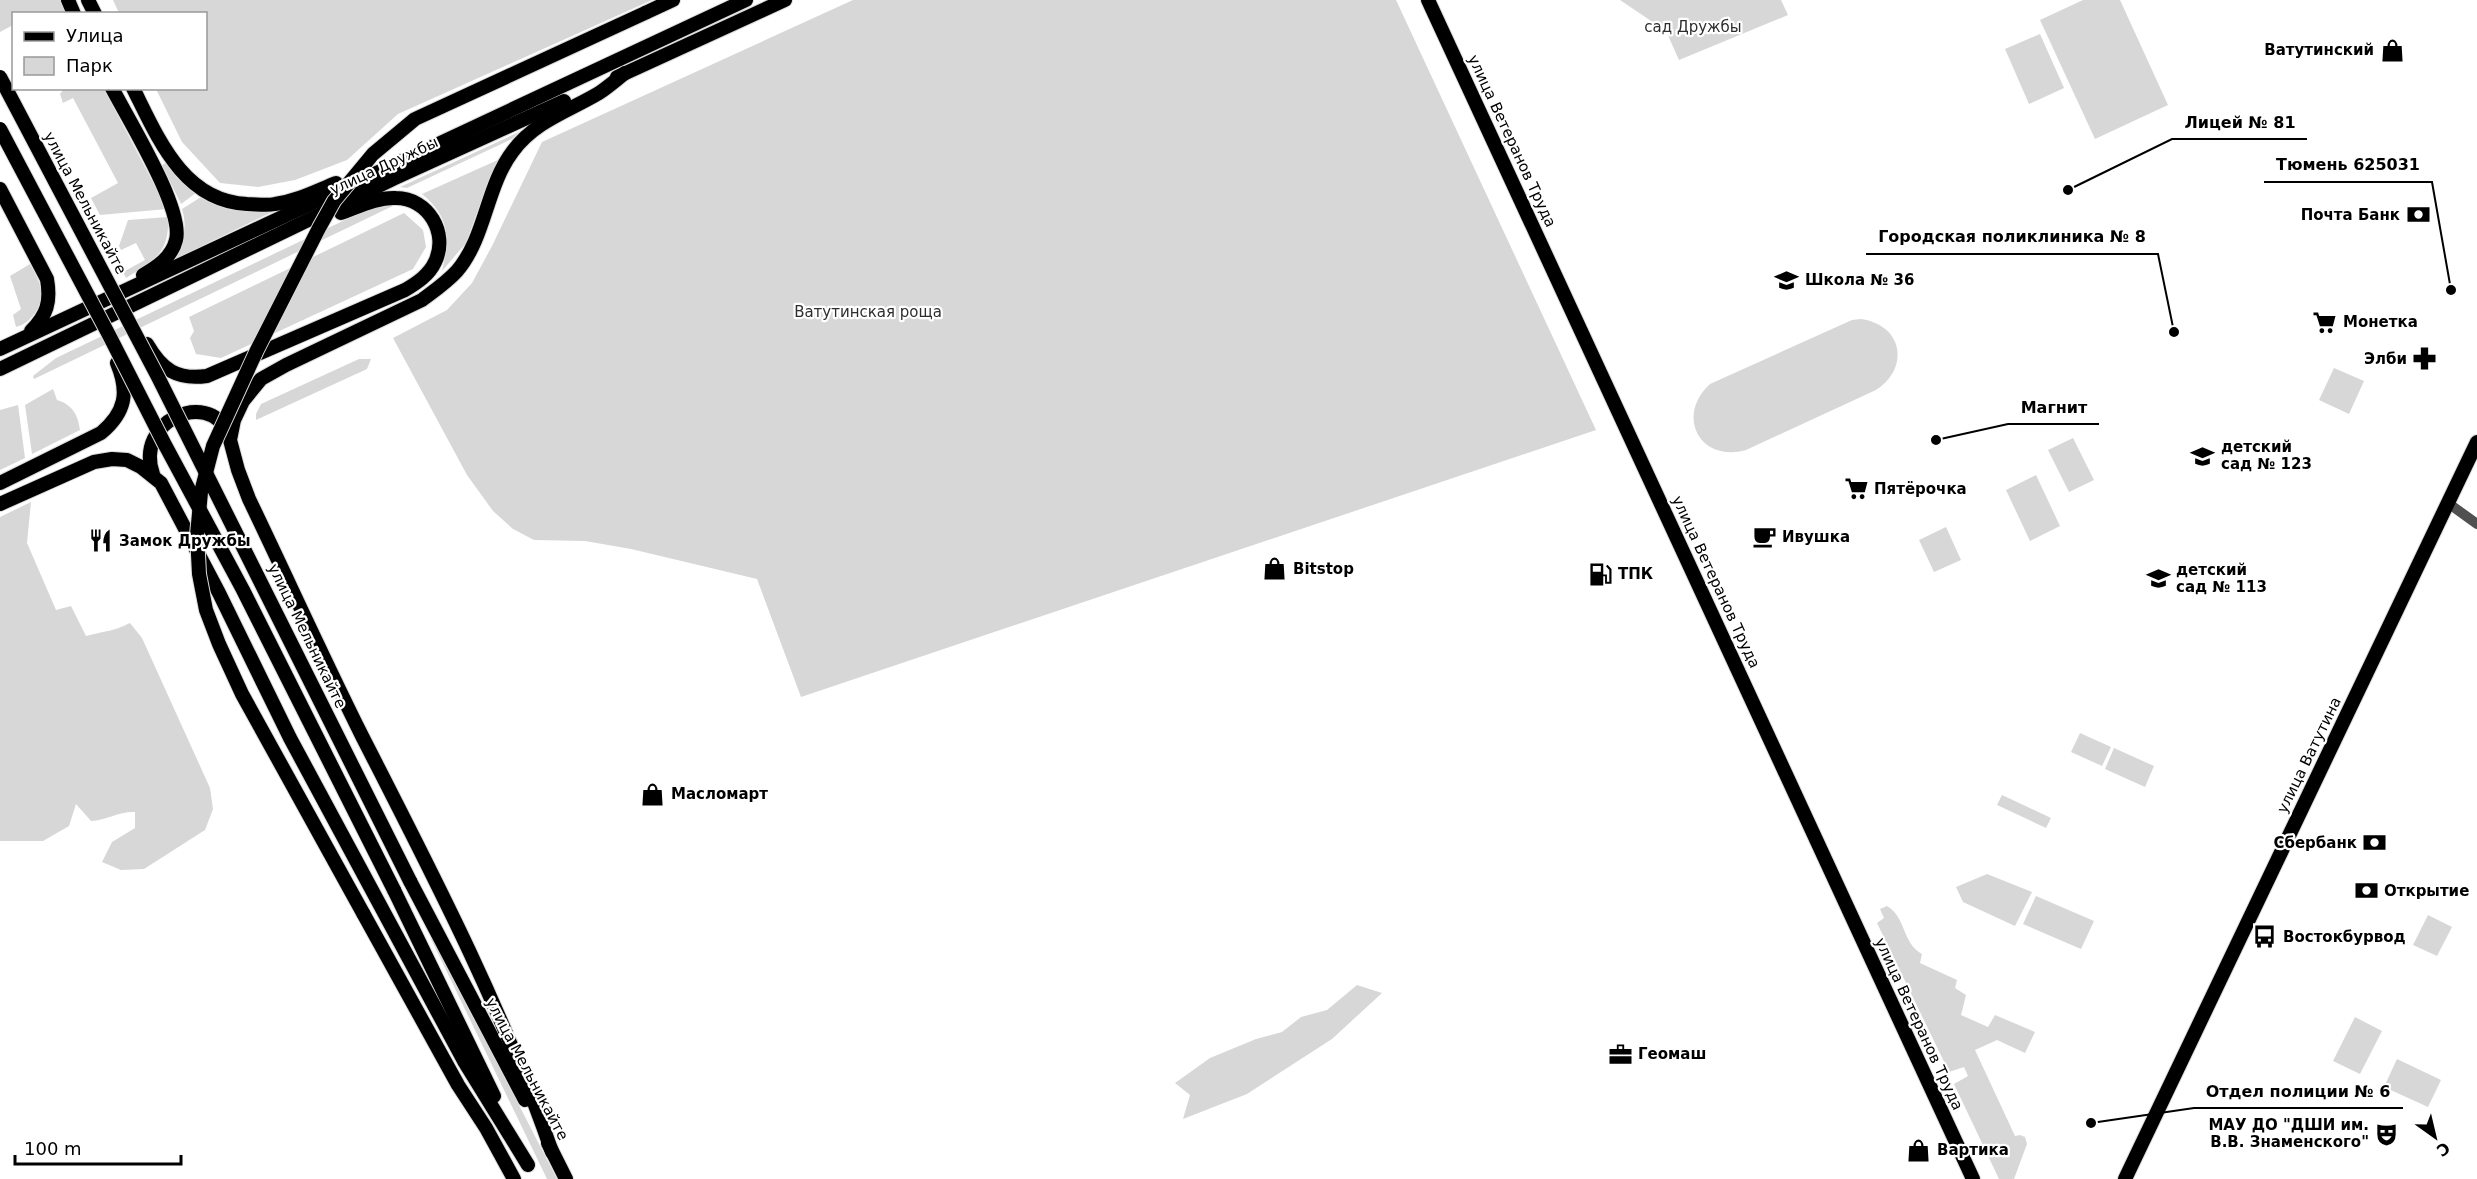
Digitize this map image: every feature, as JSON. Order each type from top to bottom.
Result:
[{"type":"main road","points":[[514,1179],[486,1128],[458,1085],[242,694],[219,644],[206,610],[199,574],[197,535],[201,492],[213,446],[256,350],[334,201],[373,154],[415,119],[673,0]]},
{"type":"main road","name":"улица Дружбы","points":[[0,349],[746,0]]},
{"type":"main road","name":"улица Дружбы","points":[[0,369],[393,179],[785,0]]},
{"type":"main road","name":"улица Ветеранов Труда","points":[[1428,0],[1973,1179]]},
{"type":"main road","points":[[230,440],[234,420],[243,401],[261,379],[422,300],[442,286],[458,270],[471,246],[500,170],[513,151],[540,125],[599,93],[625,73]]},
{"type":"main road","name":"улица Мельникайте","points":[[0,77],[131,325],[410,881],[566,1179]]},
{"type":"main road","points":[[108,299],[124,285],[155,268],[168,257],[176,240],[177,224],[156,173],[113,90]]},
{"type":"main road","points":[[134,90],[170,158],[188,179],[217,198],[238,204],[272,205],[295,200],[335,183],[388,168]]},
{"type":"main road","points":[[0,129],[243,590],[394,890],[535,1179]]},
{"type":"main road","points":[[0,189],[47,279],[50,293],[48,310],[26,336]]},
{"type":"main road","points":[[131,325],[145,340],[156,359],[181,376],[192,378],[207,376],[405,290],[418,282],[435,263],[440,241],[438,229],[432,217],[417,203],[397,198],[386,198],[285,232]]},
{"type":"main road","points":[[2,482],[101,434],[114,422],[124,398],[123,377],[111,337]]},
{"type":"main road","points":[[153,474],[148,454],[150,443],[156,434],[174,418],[198,413],[215,416],[223,424],[249,499],[346,702],[409,826],[492,1004],[536,1105],[552,1152]]},
{"type":"main road","name":"улица Ватутина","points":[[2125,1179],[2477,442]]},
{"type":"main road","points":[[0,504],[94,462],[112,459],[127,460],[153,474],[170,495],[290,738],[464,1061],[528,1165]]},
{"type":"street","points":[[2448,504],[2477,524]]},
{"type":"green space","points":[[0,0],[60,0],[66,12],[12,12],[12,26],[0,32]]},
{"type":"green space","points":[[113,0],[652,0],[398,114],[347,160],[295,180],[258,187],[220,183],[182,142],[156,90],[207,90],[207,12],[119,12]]},
{"type":"green space","name":"Ватутинская роща","points":[[853,0],[1396,0],[1596,430],[801,697],[757,579],[631,549],[585,541],[534,540],[513,529],[493,511],[467,475],[393,338],[447,310],[472,283],[542,142]]},
{"type":"green space","name":"сад Дружбы","points":[[1620,0],[1781,0],[1788,15],[1679,60],[1666,31]]},
{"type":"green space","points":[[2083,0],[2120,0],[2168,105],[2095,139],[2040,20]]},
{"type":"green space","points":[[2040,34],[2064,88],[2029,104],[2005,49]]},
{"type":"green space","points":[[63,90],[105,90],[167,209],[100,215],[91,198],[118,183],[73,98],[63,103],[60,94]]},
{"type":"green space","points":[[519,132],[512,139],[407,188],[400,187]]},
{"type":"green space","points":[[500,159],[488,182],[466,243],[442,271],[447,238],[446,229],[438,211],[422,194]]},
{"type":"green space","points":[[166,163],[177,178],[196,193],[181,204],[162,165]]},
{"type":"green space","points":[[201,197],[237,210],[276,210],[173,260],[184,236],[185,223],[182,209]]},
{"type":"green space","points":[[399,203],[34,379],[33,376],[56,358],[370,208]]},
{"type":"green space","points":[[404,213],[423,230],[426,247],[413,269],[221,358],[196,354],[190,338],[194,331],[189,317]]},
{"type":"green space","points":[[168,217],[168,229],[163,247],[145,266],[126,278],[123,272],[145,260],[136,243],[121,250],[119,246],[128,220]]},
{"type":"green space","points":[[30,264],[41,288],[41,301],[31,318],[16,327],[13,315],[21,309],[10,276]]},
{"type":"green space","points":[[1861,319],[1875,323],[1886,330],[1893,338],[1897,348],[1894,370],[1887,381],[1876,390],[1746,450],[1730,452],[1716,450],[1705,443],[1698,434],[1694,422],[1694,410],[1710,384],[1852,320]]},
{"type":"green space","points":[[359,359],[371,359],[367,369],[256,420],[261,404]]},
{"type":"green space","points":[[2334,368],[2364,381],[2349,414],[2319,400]]},
{"type":"green space","points":[[53,389],[57,400],[74,411],[80,430],[32,454],[25,405]]},
{"type":"green space","points":[[18,405],[25,458],[0,470],[0,410]]},
{"type":"green space","points":[[2073,438],[2094,480],[2069,492],[2048,450]]},
{"type":"green space","points":[[2036,475],[2060,526],[2030,541],[2006,490]]},
{"type":"green space","points":[[31,502],[27,543],[56,610],[71,606],[86,636],[113,630],[130,623],[142,638],[210,788],[213,809],[205,830],[144,869],[121,870],[102,862],[112,842],[135,828],[135,812],[91,821],[76,804],[69,826],[43,841],[0,841],[0,517]]},
{"type":"green space","points":[[1946,527],[1961,560],[1934,572],[1919,540]]},
{"type":"green space","points":[[2080,733],[2111,747],[2102,766],[2071,752]]},
{"type":"green space","points":[[2114,748],[2154,766],[2145,787],[2105,769]]},
{"type":"green space","points":[[2002,795],[2051,818],[2046,828],[1997,805]]},
{"type":"green space","points":[[1987,874],[2032,892],[2015,926],[1963,902],[1956,887]]},
{"type":"green space","points":[[2036,896],[2094,921],[2081,949],[2023,924]]},
{"type":"green space","points":[[1887,906],[1898,917],[1911,943],[1922,954],[1920,963],[1957,980],[1955,988],[1966,995],[1961,1015],[1988,1027],[1995,1015],[2035,1032],[2025,1053],[1997,1040],[1975,1050],[2015,1136],[2025,1137],[2027,1144],[2014,1179],[1999,1179],[1954,1084],[1968,1076],[1964,1067],[1949,1072],[1877,923],[1884,918],[1880,909]]},
{"type":"green space","points":[[2428,915],[2452,927],[2437,956],[2413,945]]},
{"type":"green space","points":[[433,938],[557,1179],[547,1179],[431,939]]},
{"type":"green space","points":[[1357,985],[1382,993],[1332,1039],[1247,1094],[1183,1119],[1190,1095],[1175,1083],[1210,1058],[1256,1039],[1282,1032],[1301,1017],[1327,1010]]},
{"type":"green space","points":[[2355,1017],[2382,1031],[2360,1074],[2333,1061]]},
{"type":"green space","points":[[2397,1059],[2441,1080],[2428,1107],[2384,1087]]},
{"type":"place","name":"Ватутинский","points":[[2392,50]]},
{"type":"place","name":"Лицей № 81","points":[[2068,190]]},
{"type":"place","name":"Почта Банк","points":[[2418,215]]},
{"type":"place","name":"Школа № 36","points":[[1787,280]]},
{"type":"place","name":"Тюмень 625031","points":[[2451,290]]},
{"type":"place","name":"Монетка","points":[[2325,322]]},
{"type":"place","name":"Городская поликлиника № 8","points":[[2174,332]]},
{"type":"place","name":"Элби","points":[[2425,359]]},
{"type":"place","name":"Магнит","points":[[1936,440]]},
{"type":"place","name":"детский сад № 123","points":[[2203,456]]},
{"type":"place","name":"Пятёрочка","points":[[1856,489]]},
{"type":"place","name":"Ивушка","points":[[1764,537]]},
{"type":"place","name":"Замок Дружбы","points":[[101,541]]},
{"type":"place","name":"Bitstop","points":[[1275,569]]},
{"type":"place","name":"ТПК","points":[[1600,574]]},
{"type":"place","name":"детский сад № 113","points":[[2158,579]]},
{"type":"place","name":"Масломарт","points":[[653,794]]},
{"type":"place","name":"Сбербанк","points":[[2375,843]]},
{"type":"place","name":"Открытие","points":[[2366,891]]},
{"type":"place","name":"Востокбурвод","points":[[2265,937]]},
{"type":"place","name":"Геомаш","points":[[1620,1054]]},
{"type":"place","name":"Отдел полиции № 6","points":[[2091,1123]]},
{"type":"place","name":"МАУ ДО \"ДШИ им. В.В. Знаменского\"","points":[[2387,1134]]},
{"type":"place","name":"Вартика","points":[[1919,1150]]}]
